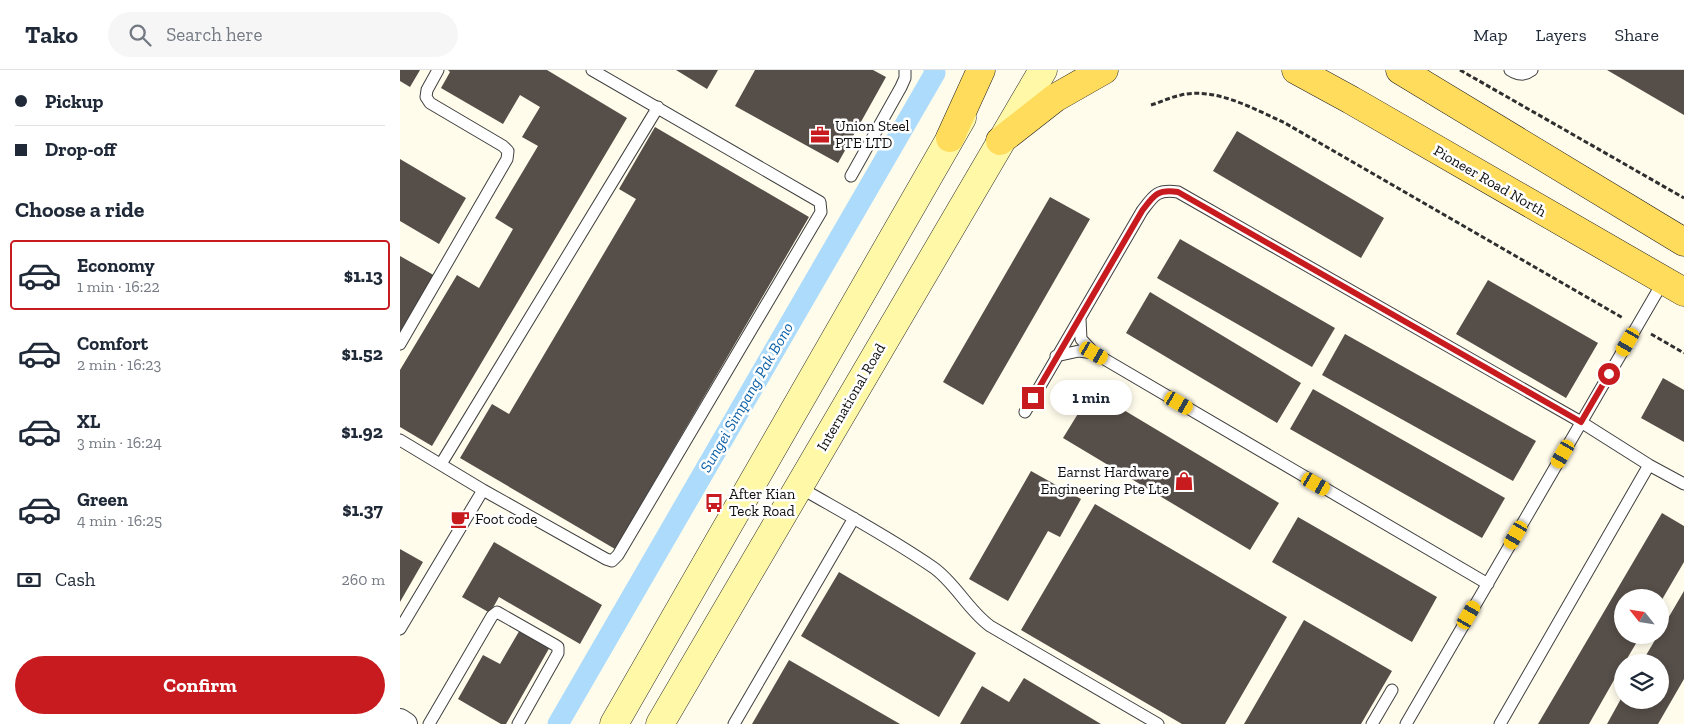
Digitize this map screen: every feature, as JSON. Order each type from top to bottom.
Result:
[{"type":"main road","points":[[950,138],[981,70]]},
{"type":"main road","points":[[614,724],[990,70]]},
{"type":"main road","name":"International Road","points":[[660,724],[1043,70]]},
{"type":"main road","points":[[1000,142],[1055,98],[1104,70]]},
{"type":"main road","name":"Pioneer Road North","points":[[1296,70],[1674,286]]},
{"type":"main road","points":[[1400,70],[1684,242]]},
{"type":"street","points":[[400,720],[406,724]]},
{"type":"lane","points":[[400,344],[507,159],[508,152],[504,146],[426,98],[427,90],[438,70]]},
{"type":"lane","points":[[400,440],[484,490],[612,561],[618,555],[821,212],[820,202],[592,70]]},
{"type":"lane","points":[[851,176],[901,87],[905,78],[905,70]]},
{"type":"lane","points":[[1510,70],[1518,74],[1532,70]]},
{"type":"lane","points":[[441,464],[658,107]]},
{"type":"lane","points":[[1025,412],[1142,211],[1153,196],[1165,190],[1178,192],[1581,422],[1649,465],[1684,484]]},
{"type":"lane","points":[[1406,724],[1637,326],[1674,286]]},
{"type":"lane","points":[[1080,316],[1079,330],[1081,339],[1094,353],[1488,584]]},
{"type":"lane","points":[[1056,356],[1079,351],[1094,353]]},
{"type":"lane","points":[[1500,724],[1649,465]]},
{"type":"lane","points":[[799,486],[934,568],[946,579],[978,617],[990,626],[1158,724]]},
{"type":"lane","points":[[400,629],[484,490]]},
{"type":"lane","points":[[734,724],[854,518]]},
{"type":"lane","points":[[429,724],[492,616],[497,612],[555,645],[558,650],[518,724]]},
{"type":"lane","points":[[1372,724],[1392,690]]},
{"type":"path","points":[[1460,70],[1684,198]]},
{"type":"path","points":[[1152,106],[1182,94],[1212,94],[1236,100],[1285,122],[1684,353]]},
{"type":"building","points":[[400,70],[420,70],[410,87],[400,81]]},
{"type":"building","points":[[448,70],[547,70],[627,118],[432,446],[400,427],[400,370],[457,275],[479,288],[513,229],[495,218],[538,146],[522,137],[540,107],[520,95],[503,124],[441,88],[450,72]]},
{"type":"building","points":[[676,70],[718,70],[707,89]]},
{"type":"building","name":"Union Steel PTE LTD","points":[[755,70],[873,70],[886,77],[838,163],[735,106]]},
{"type":"building","points":[[1607,70],[1684,70],[1684,115]]},
{"type":"building","points":[[655,127],[809,217],[615,549],[460,458],[492,404],[509,414],[636,199],[619,189]]},
{"type":"building","points":[[1237,131],[1384,218],[1361,258],[1213,171]]},
{"type":"building","points":[[400,159],[466,198],[439,244],[400,221]]},
{"type":"building","points":[[1050,197],[1090,219],[983,405],[943,382]]},
{"type":"building","points":[[1180,239],[1335,328],[1312,367],[1157,278]]},
{"type":"building","points":[[400,256],[437,277],[400,337]]},
{"type":"building","points":[[1488,280],[1598,343],[1566,398],[1456,334]]},
{"type":"building","points":[[1150,292],[1301,383],[1277,423],[1126,333]]},
{"type":"building","points":[[1345,334],[1536,441],[1513,481],[1322,375]]},
{"type":"building","points":[[1663,378],[1684,390],[1684,442],[1641,418]]},
{"type":"building","points":[[1313,389],[1505,498],[1482,538],[1290,429]]},
{"type":"building","points":[[1092,391],[1279,503],[1250,550],[1063,438]]},
{"type":"building","points":[[1031,471],[1081,499],[1060,537],[1048,531],[1008,601],[969,579]]},
{"type":"building","points":[[1095,504],[1287,617],[1225,724],[1182,724],[1021,630]]},
{"type":"building","points":[[1662,513],[1684,526],[1684,562],[1668,589],[1617,589]]},
{"type":"building","points":[[1298,517],[1437,597],[1412,642],[1272,562]]},
{"type":"building","points":[[494,542],[602,605],[580,644],[499,597],[490,613],[462,597]]},
{"type":"building","points":[[400,549],[423,562],[400,602]]},
{"type":"building","points":[[839,572],[976,653],[939,717],[801,636]]},
{"type":"building","points":[[1684,591],[1684,679],[1669,705],[1669,654],[1647,654],[1653,644],[1669,644],[1669,617]]},
{"type":"building","points":[[1614,595],[1614,644],[1636,644],[1630,654],[1614,654],[1614,680],[1589,724],[1538,724]]},
{"type":"building","points":[[1304,620],[1392,671],[1361,724],[1244,724]]},
{"type":"building","points":[[521,628],[551,645],[506,724],[501,724],[458,699],[483,655],[500,664]]},
{"type":"building","points":[[789,660],[900,724],[752,724]]},
{"type":"building","points":[[1024,678],[1101,724],[960,724],[982,686],[1009,702]]},
{"type":"building","points":[[1615,709],[1667,709],[1658,724],[1607,724]]},
{"type":"waterway","name":"Sungei Simpang Pak Bono","points":[[558,724],[935,73],[934,70]]},
{"type":"place","name":"Union Steel PTE LTD","points":[[820,135]]},
{"type":"place","name":"Earnst Hardware Engineering Pte Lte","points":[[1184,481]]},
{"type":"place","name":"After Kian Teck Road","points":[[714,503]]},
{"type":"place","name":"Foot code","points":[[460,519]]},
{"type":"route","points":[[1033,398],[1142,211],[1153,196],[1165,190],[1178,192],[1581,422],[1609,374]]}]
